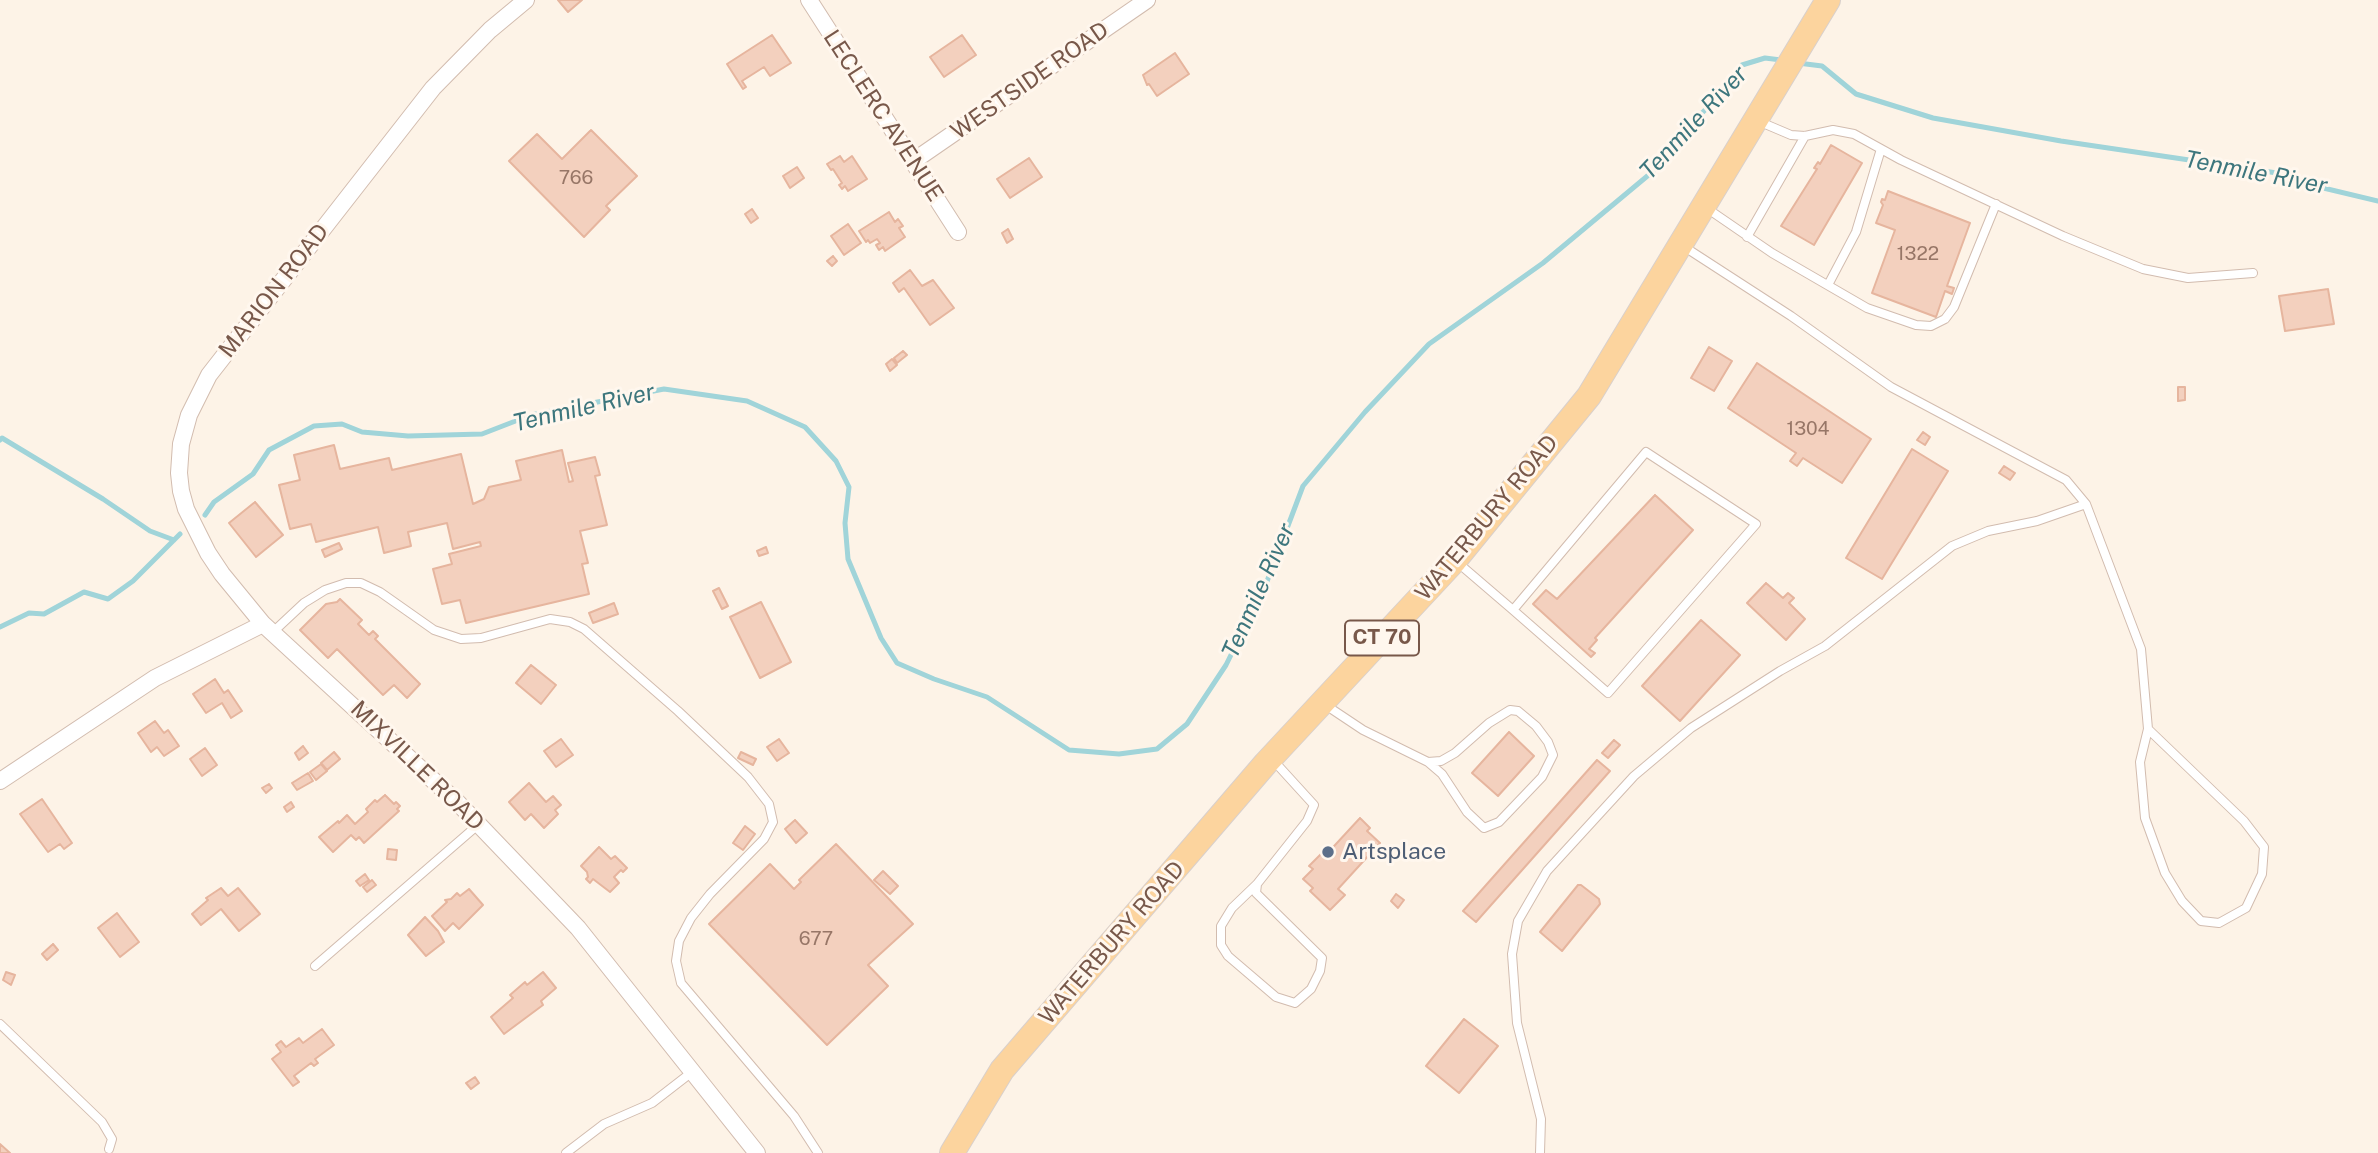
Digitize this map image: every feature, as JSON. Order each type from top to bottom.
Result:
[{"type":"main road","name":"WATERBURY ROAD","points":[[951,1153],[1002,1070],[1271,758],[1455,560],[1589,396],[1828,0]]},
{"type":"street","name":"MARION ROAD","points":[[268,628],[222,574],[197,534],[186,509],[179,473],[181,444],[189,415],[209,375],[433,88],[483,36],[526,0]]},
{"type":"street","name":"LECLERC AVENUE","points":[[809,0],[958,232]]},
{"type":"street","name":"WESTSIDE ROAD","points":[[912,162],[1147,0]]},
{"type":"street","points":[[0,781],[155,678],[268,628]]},
{"type":"street","name":"MIXVILLE ROAD","points":[[268,628],[379,728],[479,824],[578,928],[757,1153]]},
{"type":"lane","points":[[1756,120],[1791,135],[1805,136],[1833,130],[1854,134],[2063,236],[2143,269],[2188,278],[2253,273]]},
{"type":"lane","points":[[1747,237],[1805,136]]},
{"type":"lane","points":[[1828,285],[1856,232],[1881,149]]},
{"type":"lane","points":[[1703,206],[1772,253],[1867,308],[1916,325],[1931,326],[1945,319],[1954,307],[1996,204]]},
{"type":"lane","points":[[1681,244],[1791,316],[1891,387],[2066,480],[2085,504],[2141,649],[2148,729],[2140,762],[2145,818],[2161,862],[2182,901],[2201,921],[2219,923],[2246,908],[2262,874],[2264,847],[2244,821],[2148,729]]},
{"type":"lane","points":[[1455,560],[1608,693],[1756,524],[1646,453],[1513,610]]},
{"type":"lane","points":[[1539,1153],[1541,1119],[1517,1023],[1512,954],[1518,921],[1547,871],[1634,776],[1691,728],[1780,671],[1825,646],[1952,546],[1988,531],[2037,521],[2085,504]]},
{"type":"lane","points":[[268,628],[325,590],[346,583],[361,583],[380,592],[434,630],[461,639],[481,638],[550,619],[570,622],[584,629],[748,777],[769,804],[773,822],[764,839],[710,894],[691,918],[679,941],[676,961],[681,983],[794,1116],[818,1153]]},
{"type":"lane","points":[[1322,703],[1363,730],[1428,762],[1442,774],[1467,812],[1484,828],[1499,822],[1542,777],[1553,755],[1536,726],[1518,711],[1510,710],[1489,723],[1455,753],[1441,761],[1428,762]]},
{"type":"lane","points":[[1257,884],[1255,893],[1322,958],[1320,971],[1311,989],[1295,1003],[1276,998],[1228,956],[1221,944],[1221,926],[1232,908],[1257,884],[1307,821],[1314,806],[1271,758]]},
{"type":"lane","points":[[315,966],[479,824]]},
{"type":"lane","points":[[0,1024],[102,1122],[112,1139],[109,1149]]},
{"type":"lane","points":[[566,1153],[604,1124],[652,1103],[693,1072]]},
{"type":"building","points":[[558,0],[582,0],[568,12]]},
{"type":"building","points":[[772,35],[791,63],[770,76],[764,67],[742,81],[746,87],[743,89],[727,64]]},
{"type":"building","points":[[962,35],[976,55],[944,77],[930,57]]},
{"type":"building","points":[[1175,53],[1189,74],[1157,96],[1149,84],[1147,85],[1143,75]]},
{"type":"building","points":[[591,130],[637,176],[606,206],[610,210],[584,237],[509,161],[537,134],[562,159]]},
{"type":"building","points":[[1831,145],[1862,163],[1814,245],[1781,226],[1817,169],[1814,168],[1818,162],[1820,164]]},
{"type":"building","points":[[840,156],[844,162],[852,156],[867,179],[848,191],[845,186],[842,189],[839,185],[842,183],[827,164]]},
{"type":"building","points":[[1029,158],[1042,177],[1010,198],[997,179]]},
{"type":"building","points":[[797,167],[804,178],[790,188],[783,176]]},
{"type":"building","points":[[1888,191],[1970,223],[1947,286],[1954,288],[1952,294],[1945,291],[1936,317],[1872,293],[1895,230],[1876,223],[1883,205],[1882,199],[1885,200]]},
{"type":"building","points":[[752,209],[758,218],[751,223],[745,214]]},
{"type":"building","points":[[889,212],[895,222],[898,219],[903,226],[899,228],[905,237],[885,251],[883,247],[879,250],[876,245],[880,243],[877,239],[866,242],[859,231]]},
{"type":"building","points":[[848,224],[861,243],[844,255],[831,236]]},
{"type":"building","points":[[1008,229],[1013,239],[1007,243],[1002,233]]},
{"type":"building","points":[[833,256],[837,261],[832,266],[827,261]]},
{"type":"building","points":[[910,270],[922,286],[933,280],[954,308],[930,325],[904,288],[899,292],[893,283]]},
{"type":"building","points":[[2328,289],[2334,324],[2285,331],[2279,296]]},
{"type":"building","points":[[1709,347],[1732,361],[1714,391],[1691,378]]},
{"type":"building","points":[[903,351],[907,355],[897,363],[894,358]]},
{"type":"building","points":[[892,359],[897,365],[890,371],[886,364]]},
{"type":"building","points":[[1757,363],[1871,439],[1842,483],[1803,458],[1797,466],[1790,461],[1796,453],[1728,408]]},
{"type":"building","points":[[2178,387],[2185,387],[2185,400],[2178,401]]},
{"type":"building","points":[[1923,432],[1930,437],[1925,445],[1917,440]]},
{"type":"building","points":[[334,445],[340,469],[389,458],[392,470],[461,454],[473,504],[484,499],[489,487],[521,480],[516,461],[562,450],[569,482],[573,481],[568,463],[595,457],[600,475],[595,476],[607,525],[580,531],[588,563],[582,564],[589,594],[466,623],[460,600],[442,604],[433,569],[452,564],[449,554],[481,546],[480,542],[453,549],[447,523],[408,532],[411,546],[384,553],[378,527],[316,542],[311,524],[290,529],[279,485],[300,480],[294,455]]},
{"type":"building","points":[[1912,449],[1948,471],[1882,579],[1846,558]]},
{"type":"building","points":[[2004,466],[2015,473],[2010,480],[1999,473]]},
{"type":"building","points":[[1655,495],[1693,530],[1595,638],[1597,640],[1589,649],[1595,653],[1591,657],[1533,604],[1546,590],[1557,599]]},
{"type":"building","points":[[255,502],[283,535],[256,557],[229,523]]},
{"type":"building","points":[[339,543],[342,549],[325,557],[322,550]]},
{"type":"building","points":[[766,547],[768,553],[759,556],[757,551]]},
{"type":"building","points":[[1766,583],[1783,598],[1788,593],[1794,598],[1789,603],[1805,619],[1786,640],[1747,603]]},
{"type":"building","points":[[719,588],[728,606],[722,609],[713,591]]},
{"type":"building","points":[[340,599],[362,620],[358,624],[369,635],[373,631],[378,636],[375,639],[420,684],[407,698],[394,685],[383,695],[337,649],[328,658],[300,630],[326,604]]},
{"type":"building","points":[[761,602],[791,662],[760,678],[730,617]]},
{"type":"building","points":[[614,603],[618,614],[593,623],[589,613]]},
{"type":"building","points":[[1701,620],[1740,655],[1680,721],[1642,686]]},
{"type":"building","points":[[531,665],[556,685],[541,704],[516,683]]},
{"type":"building","points":[[215,679],[224,693],[228,690],[242,711],[231,718],[222,703],[206,713],[193,694]]},
{"type":"building","points":[[155,721],[164,733],[168,730],[179,746],[164,756],[157,747],[151,752],[138,733]]},
{"type":"building","points":[[1509,732],[1534,756],[1498,796],[1472,773]]},
{"type":"building","points":[[561,739],[573,755],[556,767],[544,751]]},
{"type":"building","points":[[779,739],[789,753],[777,761],[767,747]]},
{"type":"building","points":[[1614,740],[1620,745],[1608,758],[1602,753]]},
{"type":"building","points":[[303,746],[308,753],[299,760],[295,753]]},
{"type":"building","points":[[205,748],[217,765],[202,776],[190,759]]},
{"type":"building","points":[[334,752],[340,759],[327,770],[321,763]]},
{"type":"building","points":[[741,752],[756,759],[753,765],[738,758]]},
{"type":"building","points":[[1597,760],[1610,771],[1476,922],[1463,911]]},
{"type":"building","points":[[321,764],[327,771],[316,780],[310,772]]},
{"type":"building","points":[[308,773],[313,781],[297,790],[292,783]]},
{"type":"building","points":[[529,783],[546,802],[553,796],[561,805],[555,810],[558,814],[544,828],[531,814],[525,820],[509,802]]},
{"type":"building","points":[[269,784],[272,788],[266,793],[262,788]]},
{"type":"building","points":[[385,795],[400,806],[397,809],[399,811],[364,843],[359,837],[356,840],[351,835],[333,852],[319,837],[347,815],[355,824],[368,812],[366,809],[375,800],[377,802]]},
{"type":"building","points":[[42,799],[72,843],[64,849],[60,844],[48,852],[20,814]]},
{"type":"building","points":[[291,802],[294,807],[287,812],[284,807]]},
{"type":"building","points":[[1360,818],[1370,828],[1367,831],[1380,843],[1338,889],[1345,895],[1330,910],[1310,891],[1313,888],[1303,879],[1313,869],[1309,866],[1321,854],[1324,857]]},
{"type":"building","points":[[795,820],[807,833],[796,843],[785,829]]},
{"type":"building","points":[[745,826],[755,834],[743,850],[733,843]]},
{"type":"building","points":[[836,844],[913,924],[868,965],[888,986],[827,1045],[709,924],[770,864],[794,889],[801,882],[799,880]]},
{"type":"building","points":[[599,847],[611,859],[615,856],[627,868],[614,877],[619,883],[610,892],[593,879],[590,883],[586,879],[587,872],[581,866]]},
{"type":"building","points":[[388,849],[397,850],[396,860],[387,859]]},
{"type":"building","points":[[883,871],[898,886],[890,894],[874,880]]},
{"type":"building","points":[[365,874],[369,880],[360,886],[356,881]]},
{"type":"building","points":[[372,880],[376,885],[367,892],[363,887]]},
{"type":"building","points":[[1578,885],[1599,899],[1600,904],[1562,951],[1540,932]]},
{"type":"building","points":[[221,888],[228,896],[238,888],[260,914],[239,931],[221,909],[201,925],[192,914],[208,900],[206,898]]},
{"type":"building","points":[[469,889],[483,905],[459,929],[453,923],[445,931],[432,916],[447,902],[445,900],[451,899],[457,893],[460,896]]},
{"type":"building","points":[[1396,894],[1404,900],[1398,908],[1391,901]]},
{"type":"building","points":[[117,913],[139,942],[120,957],[98,928]]},
{"type":"building","points":[[425,917],[444,942],[426,956],[408,935]]},
{"type":"building","points":[[53,944],[58,950],[47,960],[42,954]]},
{"type":"building","points":[[6,972],[15,975],[11,985],[3,980]]},
{"type":"building","points":[[543,972],[556,988],[541,1001],[543,1005],[504,1034],[491,1017],[513,998],[510,995],[525,982],[527,985]]},
{"type":"building","points":[[1464,1019],[1498,1046],[1459,1093],[1426,1066]]},
{"type":"building","points":[[322,1029],[334,1045],[315,1059],[318,1063],[314,1066],[311,1063],[294,1076],[299,1082],[293,1086],[272,1059],[281,1052],[276,1045],[281,1041],[286,1047],[299,1038],[303,1043]]},
{"type":"building","points":[[475,1077],[479,1083],[471,1089],[466,1083]]},
{"type":"building","points":[[0,1144],[10,1153],[0,1153]]},
{"type":"waterway","name":"Tenmile River","points":[[205,515],[214,502],[253,474],[269,450],[314,426],[342,424],[362,432],[408,436],[482,434],[531,415],[664,389],[747,401],[805,427],[836,461],[849,487],[845,523],[848,559],[881,638],[897,663],[987,697],[1069,750],[1119,754],[1157,749],[1187,724],[1226,665],[1266,584],[1303,486],[1365,412],[1429,344],[1543,263],[1657,168],[1666,149],[1709,106],[1742,65],[1765,58],[1781,60]]},
{"type":"waterway","name":"Tenmile River","points":[[1798,63],[1822,66],[1856,94],[1933,118],[2061,141],[2277,173],[2315,186],[2378,201]]},
{"type":"waterway","points":[[0,440],[2,438],[103,499],[150,531],[174,540]]},
{"type":"waterway","name":"Tenmile River","points":[[0,627],[29,613],[44,614],[84,592],[108,599],[133,581],[180,534]]},
{"type":"place","name":"Artsplace","points":[[1328,852]]}]
